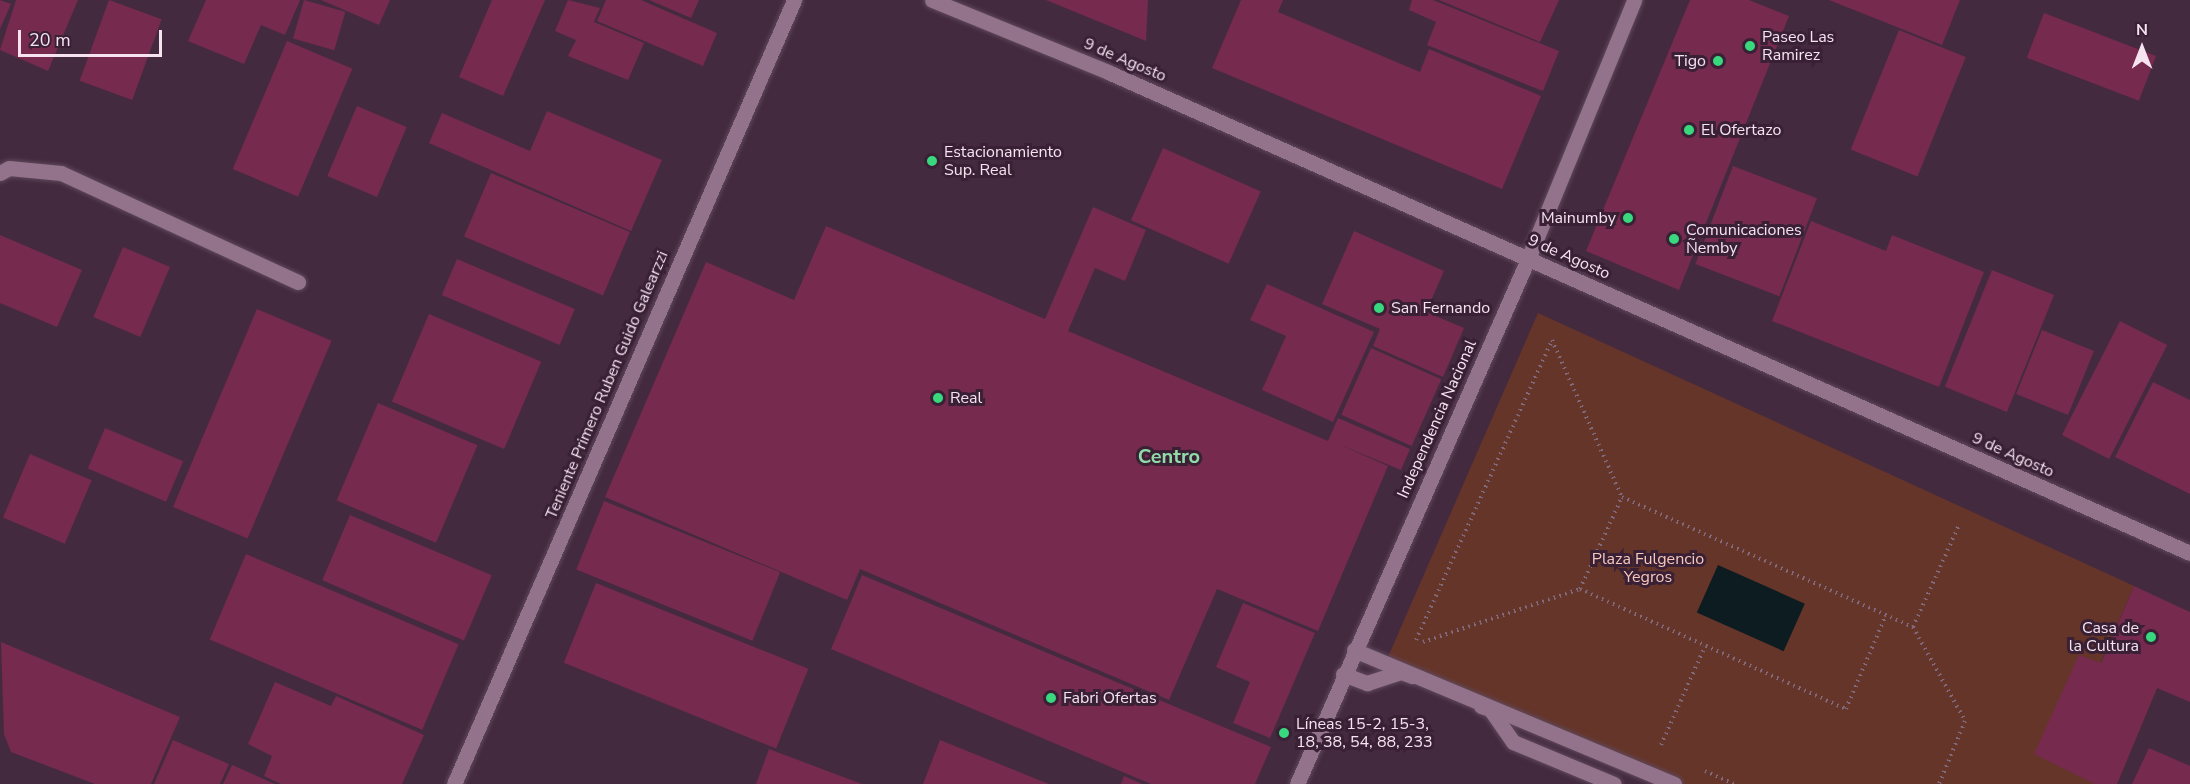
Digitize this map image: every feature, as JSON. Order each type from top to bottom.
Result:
[{"type":"street","name":"Teniente Primero Ruben Guido Galearzzi","points":[[454,784],[794,0]]},
{"type":"street","name":"9 de Agosto","points":[[932,0],[1108,72],[2190,553]]},
{"type":"street","name":"Independencia Nacional","points":[[1296,784],[1528,258],[1634,0]]},
{"type":"street","points":[[0,172],[9,168],[61,173],[298,282]]},
{"type":"street","points":[[1354,650],[1674,784]]},
{"type":"street","points":[[1343,674],[1367,683],[1401,672],[1490,710],[1513,742],[1614,784]]},
{"type":"path","points":[[1414,645],[1552,340],[1622,497],[1885,617],[1913,627],[1965,721],[1939,784]]},
{"type":"path","points":[[1580,589],[1622,497]]},
{"type":"path","points":[[1913,627],[1959,525]]},
{"type":"path","points":[[1414,645],[1580,589],[1846,709],[1885,617]]},
{"type":"path","points":[[1414,645],[1424,650]]},
{"type":"path","points":[[1659,751],[1706,646]]},
{"type":"path","points":[[1648,746],[1669,756]]},
{"type":"path","points":[[1702,770],[1734,784]]},
{"type":"green space","name":"Plaza Fulgencio Yegros","points":[[1538,313],[2134,586],[2101,662],[2157,688],[2117,784],[1678,784],[1388,657]]},
{"type":"shaded area","points":[[1718,565],[1805,604],[1784,651],[1697,613]]},
{"type":"building","points":[[0,0],[11,4],[0,29]]},
{"type":"building","points":[[16,0],[78,0],[48,71],[0,50]]},
{"type":"building","points":[[109,0],[162,19],[132,100],[80,81]]},
{"type":"building","points":[[206,0],[300,0],[285,35],[261,25],[244,64],[188,41]]},
{"type":"building","points":[[304,0],[345,12],[334,50],[293,38]]},
{"type":"building","points":[[321,0],[390,0],[379,25]]},
{"type":"building","points":[[492,0],[545,0],[503,96],[459,77]]},
{"type":"building","points":[[568,0],[600,8],[594,22],[644,43],[628,80],[568,56],[576,40],[555,31]]},
{"type":"building","points":[[606,0],[641,0],[717,33],[703,66],[597,21]]},
{"type":"building","points":[[649,0],[699,0],[691,18]]},
{"type":"building","points":[[1046,0],[1148,0],[1146,41]]},
{"type":"building","points":[[1241,0],[1283,0],[1278,12],[1420,72],[1429,49],[1541,96],[1502,189],[1212,68]]},
{"type":"building","points":[[1412,0],[1433,0],[1559,51],[1543,91],[1427,45],[1436,22],[1409,10]]},
{"type":"building","points":[[1439,0],[1559,0],[1540,42]]},
{"type":"building","points":[[1690,0],[1749,0],[1789,16],[1679,290],[1586,251]]},
{"type":"building","points":[[1829,0],[1960,0],[1942,45]]},
{"type":"building","points":[[2044,13],[2156,56],[2139,101],[2027,58]]},
{"type":"building","points":[[1899,30],[1966,57],[1917,177],[1851,150]]},
{"type":"building","points":[[287,41],[352,69],[298,197],[233,169]]},
{"type":"building","points":[[357,106],[407,127],[377,197],[327,176]]},
{"type":"building","points":[[547,111],[662,160],[631,231],[429,143],[442,113],[530,151]]},
{"type":"building","points":[[1163,148],[1261,192],[1229,264],[1131,220]]},
{"type":"building","points":[[1733,166],[1817,198],[1779,296],[1695,264]]},
{"type":"building","points":[[491,173],[630,232],[603,296],[464,237]]},
{"type":"building","name":"Real","points":[[1093,207],[1146,230],[1125,281],[1095,268],[1068,331],[1328,441],[1338,418],[1410,449],[1401,470],[1338,444],[1388,466],[1318,631],[1217,589],[1169,700],[860,569],[847,600],[605,497],[706,262],[794,300],[826,226],[1045,319]]},
{"type":"building","points":[[1811,221],[1886,251],[1892,235],[1984,272],[1939,387],[1772,321]]},
{"type":"building","name":"San Fernando","points":[[1354,231],[1444,271],[1426,312],[1464,328],[1443,377],[1373,346],[1380,329],[1322,304]]},
{"type":"building","points":[[0,235],[82,270],[57,327],[0,303]]},
{"type":"building","points":[[123,247],[170,267],[140,337],[93,317]]},
{"type":"building","points":[[457,259],[575,309],[560,345],[442,295]]},
{"type":"building","points":[[1992,270],[2054,295],[2007,412],[1945,387]]},
{"type":"building","points":[[1267,284],[1374,332],[1333,422],[1262,390],[1286,336],[1250,320]]},
{"type":"building","points":[[257,309],[332,341],[248,539],[173,507]]},
{"type":"building","points":[[429,314],[541,362],[504,449],[392,401]]},
{"type":"building","points":[[2120,321],[2167,345],[2109,459],[2062,435]]},
{"type":"building","points":[[2042,330],[2094,351],[2068,415],[2016,394]]},
{"type":"building","points":[[1371,348],[1441,379],[1412,446],[1341,415]]},
{"type":"building","points":[[2153,382],[2190,400],[2190,494],[2115,457]]},
{"type":"building","points":[[378,403],[477,445],[436,543],[337,501]]},
{"type":"building","points":[[105,428],[183,461],[166,502],[88,469]]},
{"type":"building","points":[[30,454],[92,480],[65,544],[3,518]]},
{"type":"building","points":[[604,501],[780,572],[752,641],[576,570]]},
{"type":"building","points":[[350,515],[492,575],[464,641],[322,580]]},
{"type":"building","points":[[246,554],[459,644],[422,730],[210,640]]},
{"type":"building","name":"Fabri Ofertas","points":[[862,575],[1271,747],[1255,784],[1151,784],[831,649]]},
{"type":"building","points":[[596,583],[808,669],[776,749],[564,663]]},
{"type":"building","points":[[2134,586],[2190,612],[2190,702],[2157,688],[2117,784],[2095,784],[2034,754],[2079,655],[2101,663]]},
{"type":"building","points":[[1243,603],[1315,633],[1270,738],[1233,723],[1250,682],[1216,667]]},
{"type":"building","points":[[1,642],[180,717],[151,784],[95,784],[11,752],[4,734]]},
{"type":"building","points":[[275,682],[331,706],[336,696],[424,735],[402,784],[281,784],[264,776],[272,756],[248,744]]},
{"type":"building","points":[[173,740],[229,764],[220,784],[154,784]]},
{"type":"building","points":[[940,740],[1049,784],[923,784]]},
{"type":"building","points":[[2149,748],[2190,766],[2190,784],[2132,784]]},
{"type":"building","points":[[769,749],[862,784],[756,784]]},
{"type":"building","points":[[232,765],[275,784],[223,784]]},
{"type":"building","points":[[1124,776],[1142,784],[1121,784]]},
{"type":"place","name":"Paseo Las Ramirez","points":[[1750,46]]},
{"type":"place","name":"Tigo","points":[[1718,61]]},
{"type":"place","name":"El Ofertazo","points":[[1689,130]]},
{"type":"place","name":"Estacionamiento Sup. Real","points":[[932,161]]},
{"type":"place","name":"Mainumby","points":[[1628,218]]},
{"type":"place","name":"Comunicaciones Ñemby","points":[[1674,239]]},
{"type":"place","name":"San Fernando","points":[[1379,308]]},
{"type":"place","name":"Real","points":[[938,398]]},
{"type":"place","name":"Casa de la Cultura","points":[[2151,637]]},
{"type":"place","name":"Fabri Ofertas","points":[[1051,698]]},
{"type":"place","name":"Líneas 15-2, 15-3, 18, 38, 54, 88, 233","points":[[1284,733]]},
{"type":"district","name":"Centro","points":[[1169,456]]}]
